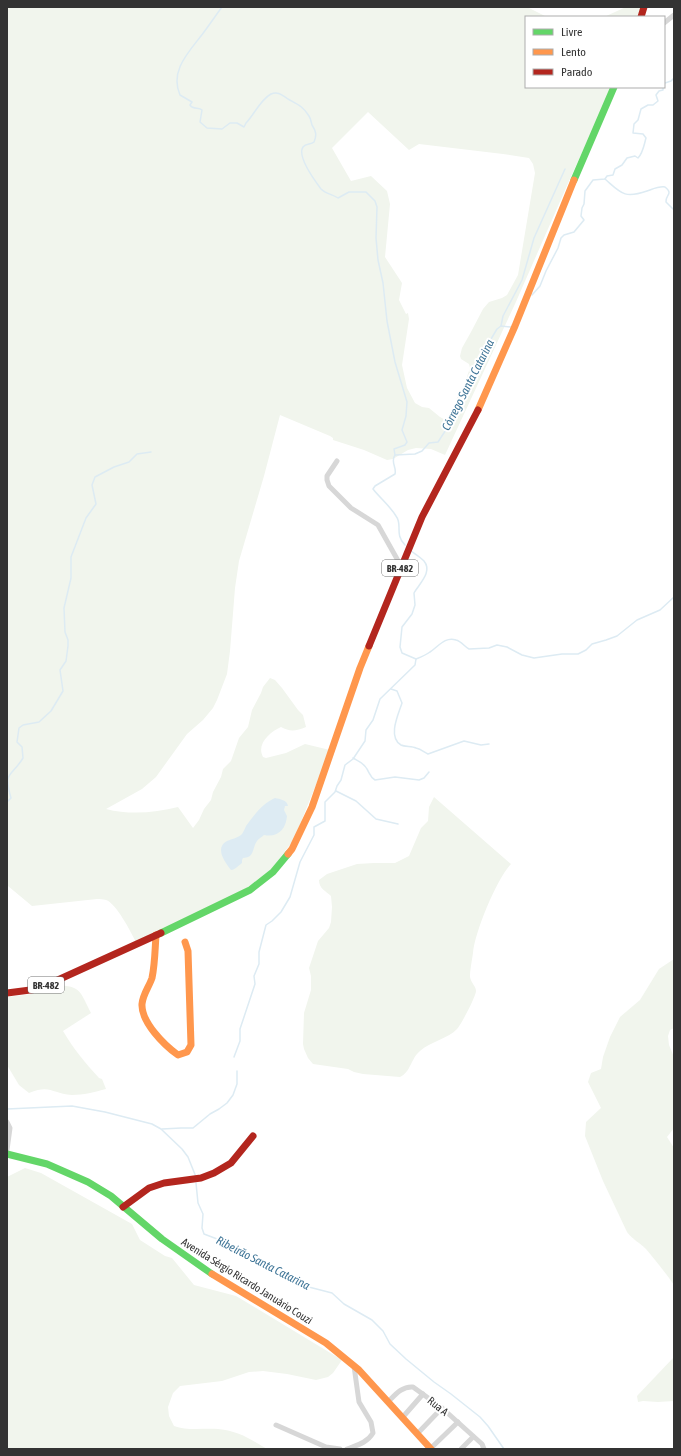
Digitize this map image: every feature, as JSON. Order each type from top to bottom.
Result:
[{"type":"main road","name":"BR-482","points":[[7,993],[38,989],[250,890],[274,872],[286,858],[312,807],[360,668],[401,566],[422,517],[477,412],[515,326],[572,185],[614,88]]},
{"type":"main road","points":[[156,935],[152,977],[142,1003],[142,1008],[164,1044],[178,1055],[187,1052],[191,1045],[188,1006],[188,951],[185,942]]},
{"type":"main road","points":[[123,1207],[149,1188],[164,1183],[201,1178],[214,1174],[232,1163],[253,1136]]},
{"type":"main road","name":"Avenida Sérgio Ricardo Januário Couzi","points":[[7,1154],[47,1164],[88,1182],[105,1193],[197,1265],[326,1343],[353,1365],[430,1449]]},
{"type":"street","points":[[665,22],[674,14]]},
{"type":"street","points":[[336,461],[327,476],[329,486],[352,508],[378,525],[401,566]]},
{"type":"street","points":[[7,1122],[10,1128],[7,1150]]},
{"type":"street","points":[[346,1449],[361,1444],[373,1433],[371,1422],[359,1402],[353,1365]]},
{"type":"street","name":"Rua A","points":[[388,1402],[402,1389],[408,1386],[413,1387],[442,1408],[482,1444],[484,1449]]},
{"type":"street","points":[[402,1418],[423,1394]]},
{"type":"street","points":[[417,1434],[442,1408]]},
{"type":"street","points":[[430,1449],[458,1422]]},
{"type":"street","points":[[276,1425],[326,1447],[340,1449]]},
{"type":"street","points":[[461,1449],[473,1437]]},
{"type":"shaded area","points":[[7,7],[527,7],[545,16],[525,16],[525,88],[612,88],[515,304],[445,455],[431,449],[416,448],[408,450],[393,459],[387,460],[364,450],[333,440],[330,436],[280,415],[239,561],[227,674],[217,700],[213,708],[203,720],[187,734],[156,777],[142,789],[106,809],[133,813],[160,811],[178,807],[193,828],[211,800],[223,769],[231,761],[239,738],[248,727],[252,710],[263,687],[270,678],[275,680],[303,715],[306,727],[287,730],[281,727],[273,732],[265,739],[261,748],[263,757],[266,758],[286,753],[305,744],[330,750],[294,839],[272,869],[245,889],[136,942],[119,912],[110,902],[106,900],[97,899],[32,906],[8,886],[7,887]],"holes":[[[368,112],[409,150],[419,144],[529,158],[533,164],[535,173],[518,275],[507,295],[489,302],[483,309],[462,348],[460,356],[461,359],[469,364],[470,368],[464,385],[457,398],[449,422],[429,408],[422,407],[415,403],[407,388],[402,365],[409,319],[408,313],[406,314],[399,300],[402,283],[385,257],[390,204],[387,191],[371,176],[351,181],[332,148]]]},
{"type":"shaded area","points":[[626,7],[642,7],[638,16],[606,16]]},
{"type":"shaded area","points":[[434,797],[511,864],[505,871],[493,893],[478,932],[470,971],[470,977],[476,991],[471,1004],[457,1029],[420,1051],[404,1075],[400,1077],[363,1074],[348,1069],[313,1064],[308,1058],[303,1044],[304,1013],[311,990],[311,976],[309,968],[318,941],[329,928],[332,907],[331,896],[321,888],[319,880],[327,874],[357,864],[395,863],[409,856],[421,828],[428,821],[429,807]]},
{"type":"shaded area","points":[[275,798],[285,801],[288,806],[285,806],[284,810],[287,816],[283,829],[277,834],[269,836],[264,835],[255,844],[253,852],[250,856],[243,858],[242,863],[231,870],[222,855],[222,846],[224,843],[242,834],[246,826],[259,810]]},
{"type":"shaded area","points":[[674,959],[674,1028],[670,1030],[668,1036],[669,1045],[674,1057],[674,1128],[667,1137],[674,1148],[674,1285],[646,1249],[627,1232],[603,1181],[585,1136],[586,1122],[601,1108],[588,1082],[591,1073],[601,1069],[603,1057],[610,1037],[620,1017],[640,1000],[659,969]]},
{"type":"shaded area","points":[[56,985],[76,989],[82,995],[91,1013],[63,1031],[84,1061],[99,1078],[102,1079],[106,1089],[76,1095],[65,1094],[47,1089],[36,1090],[29,1093],[19,1085],[7,1065],[7,997],[26,995]]},
{"type":"shaded area","points":[[25,1168],[41,1173],[132,1224],[140,1240],[165,1256],[172,1258],[194,1285],[236,1296],[342,1360],[333,1373],[328,1377],[316,1380],[263,1371],[249,1372],[222,1381],[180,1386],[173,1393],[168,1407],[169,1416],[174,1426],[179,1428],[225,1430],[244,1436],[267,1449],[7,1449],[7,1177]]},
{"type":"shaded area","points":[[674,1357],[674,1401],[638,1402],[637,1396]]},
{"type":"waterway","points":[[222,7],[187,54],[179,69],[177,77],[177,86],[180,95],[192,102],[190,105],[191,107],[202,110],[200,122],[207,128],[222,129],[230,123],[237,123],[244,127],[260,104],[267,97],[273,93],[280,94],[297,104],[307,113],[310,118],[316,137],[314,142],[303,147],[302,156],[304,162],[321,189],[338,198],[349,192],[366,192],[375,201],[377,207],[376,238],[378,260],[383,283],[387,321],[395,362],[407,402],[406,416],[402,430],[407,442],[405,445],[394,449],[395,455]]},
{"type":"waterway","name":"Córrego Santa Catarina","points":[[665,83],[674,78]]},
{"type":"waterway","name":"Córrego Santa Catarina","points":[[532,295],[540,286],[558,248],[561,238],[564,235],[574,232],[584,220],[581,216],[585,191],[593,180],[605,179],[607,176],[613,175],[615,169],[622,165],[627,158],[635,156],[638,158],[640,156],[646,138],[643,134],[633,133],[634,124],[638,120],[641,109],[648,105],[653,105],[658,101],[656,95],[659,91],[663,90],[663,88]]},
{"type":"waterway","name":"Córrego Santa Catarina","points":[[395,455],[415,454],[422,451],[429,443],[438,442],[453,419],[463,395],[476,375],[488,344],[497,329],[501,326],[503,316],[522,280],[534,238],[565,169]]},
{"type":"waterway","points":[[605,179],[619,191],[628,194],[639,193],[658,187],[665,187],[669,191],[666,202],[674,210]]},
{"type":"waterway","name":"Córrego Santa Catarina","points":[[501,326],[511,327]]},
{"type":"waterway","points":[[7,802],[11,798],[8,778],[23,758],[22,747],[17,742],[19,728],[23,725],[39,722],[51,711],[63,691],[60,670],[66,661],[68,646],[68,640],[65,632],[64,608],[71,578],[71,557],[86,518],[96,504],[92,485],[95,477],[114,467],[129,462],[137,454],[151,452]]},
{"type":"waterway","name":"Córrego Santa Catarina","points":[[395,455],[393,460],[395,474],[375,486],[373,489],[398,519],[400,537],[405,545]]},
{"type":"waterway","name":"Córrego Santa Catarina","points":[[411,551],[424,561],[427,569],[424,578],[414,593],[415,605],[412,614],[402,627],[400,647],[402,653],[416,659]]},
{"type":"waterway","points":[[416,659],[428,653],[448,639],[456,640],[469,649],[489,648],[497,645],[507,647],[522,655],[534,658],[562,654],[578,654],[586,650],[592,644],[617,636],[637,620],[660,610],[674,597]]},
{"type":"waterway","name":"Córrego Santa Catarina","points":[[234,1057],[240,1041],[240,1029],[255,984],[254,976],[259,964],[259,952],[266,925],[281,912],[290,897],[300,862],[314,835],[314,827],[325,821],[325,802],[335,792],[341,780],[345,765],[353,759],[365,741],[366,730],[373,720],[380,699],[415,665],[416,659]]},
{"type":"waterway","points":[[391,689],[397,691],[402,703],[394,731],[397,741],[401,745],[418,748],[428,754],[464,741],[481,745],[489,744]]},
{"type":"waterway","points":[[353,758],[361,762],[371,777],[375,780],[395,777],[419,780],[424,778],[429,772]]},
{"type":"waterway","points":[[336,791],[356,801],[376,819],[398,824]]},
{"type":"waterway","name":"Córrego Santa Catarina","points":[[162,1129],[193,1128],[210,1114],[227,1103],[233,1095],[237,1084],[237,1071]]},
{"type":"waterway","name":"Ribeirão Santa Catarina","points":[[7,1109],[72,1106],[105,1112],[152,1124],[161,1129],[182,1149],[188,1157],[196,1177]]},
{"type":"waterway","name":"Ribeirão Santa Catarina","points":[[196,1183],[198,1203],[203,1214],[202,1228],[204,1234],[225,1242],[243,1255],[262,1264],[266,1268],[278,1271],[287,1278],[298,1281],[305,1286],[332,1293],[344,1304],[372,1320],[383,1331],[390,1344],[406,1359],[480,1417],[504,1449]]},
{"type":"traffic: fast","points":[[574,180],[614,88]]},
{"type":"traffic: fast","points":[[161,933],[250,890],[273,872],[288,854]]},
{"type":"traffic: fast","points":[[7,1154],[47,1164],[88,1182],[111,1196],[162,1239],[212,1274]]},
{"type":"traffic: slow","points":[[478,410],[515,326],[574,180]]},
{"type":"traffic: slow","points":[[288,854],[292,849],[312,807],[369,646]]},
{"type":"traffic: slow","points":[[156,935],[153,973],[143,1000],[143,1011],[145,1018],[154,1032],[178,1055],[187,1052],[191,1045],[188,951],[185,942]]},
{"type":"traffic: slow","points":[[212,1274],[326,1343],[359,1370],[431,1449]]},
{"type":"traffic: jam","points":[[641,16],[644,7]]},
{"type":"traffic: jam","points":[[369,646],[422,517],[478,410]]},
{"type":"traffic: jam","points":[[7,993],[38,989],[161,933]]},
{"type":"traffic: jam","points":[[123,1207],[149,1188],[164,1183],[201,1178],[214,1173],[231,1163],[253,1136]]}]
